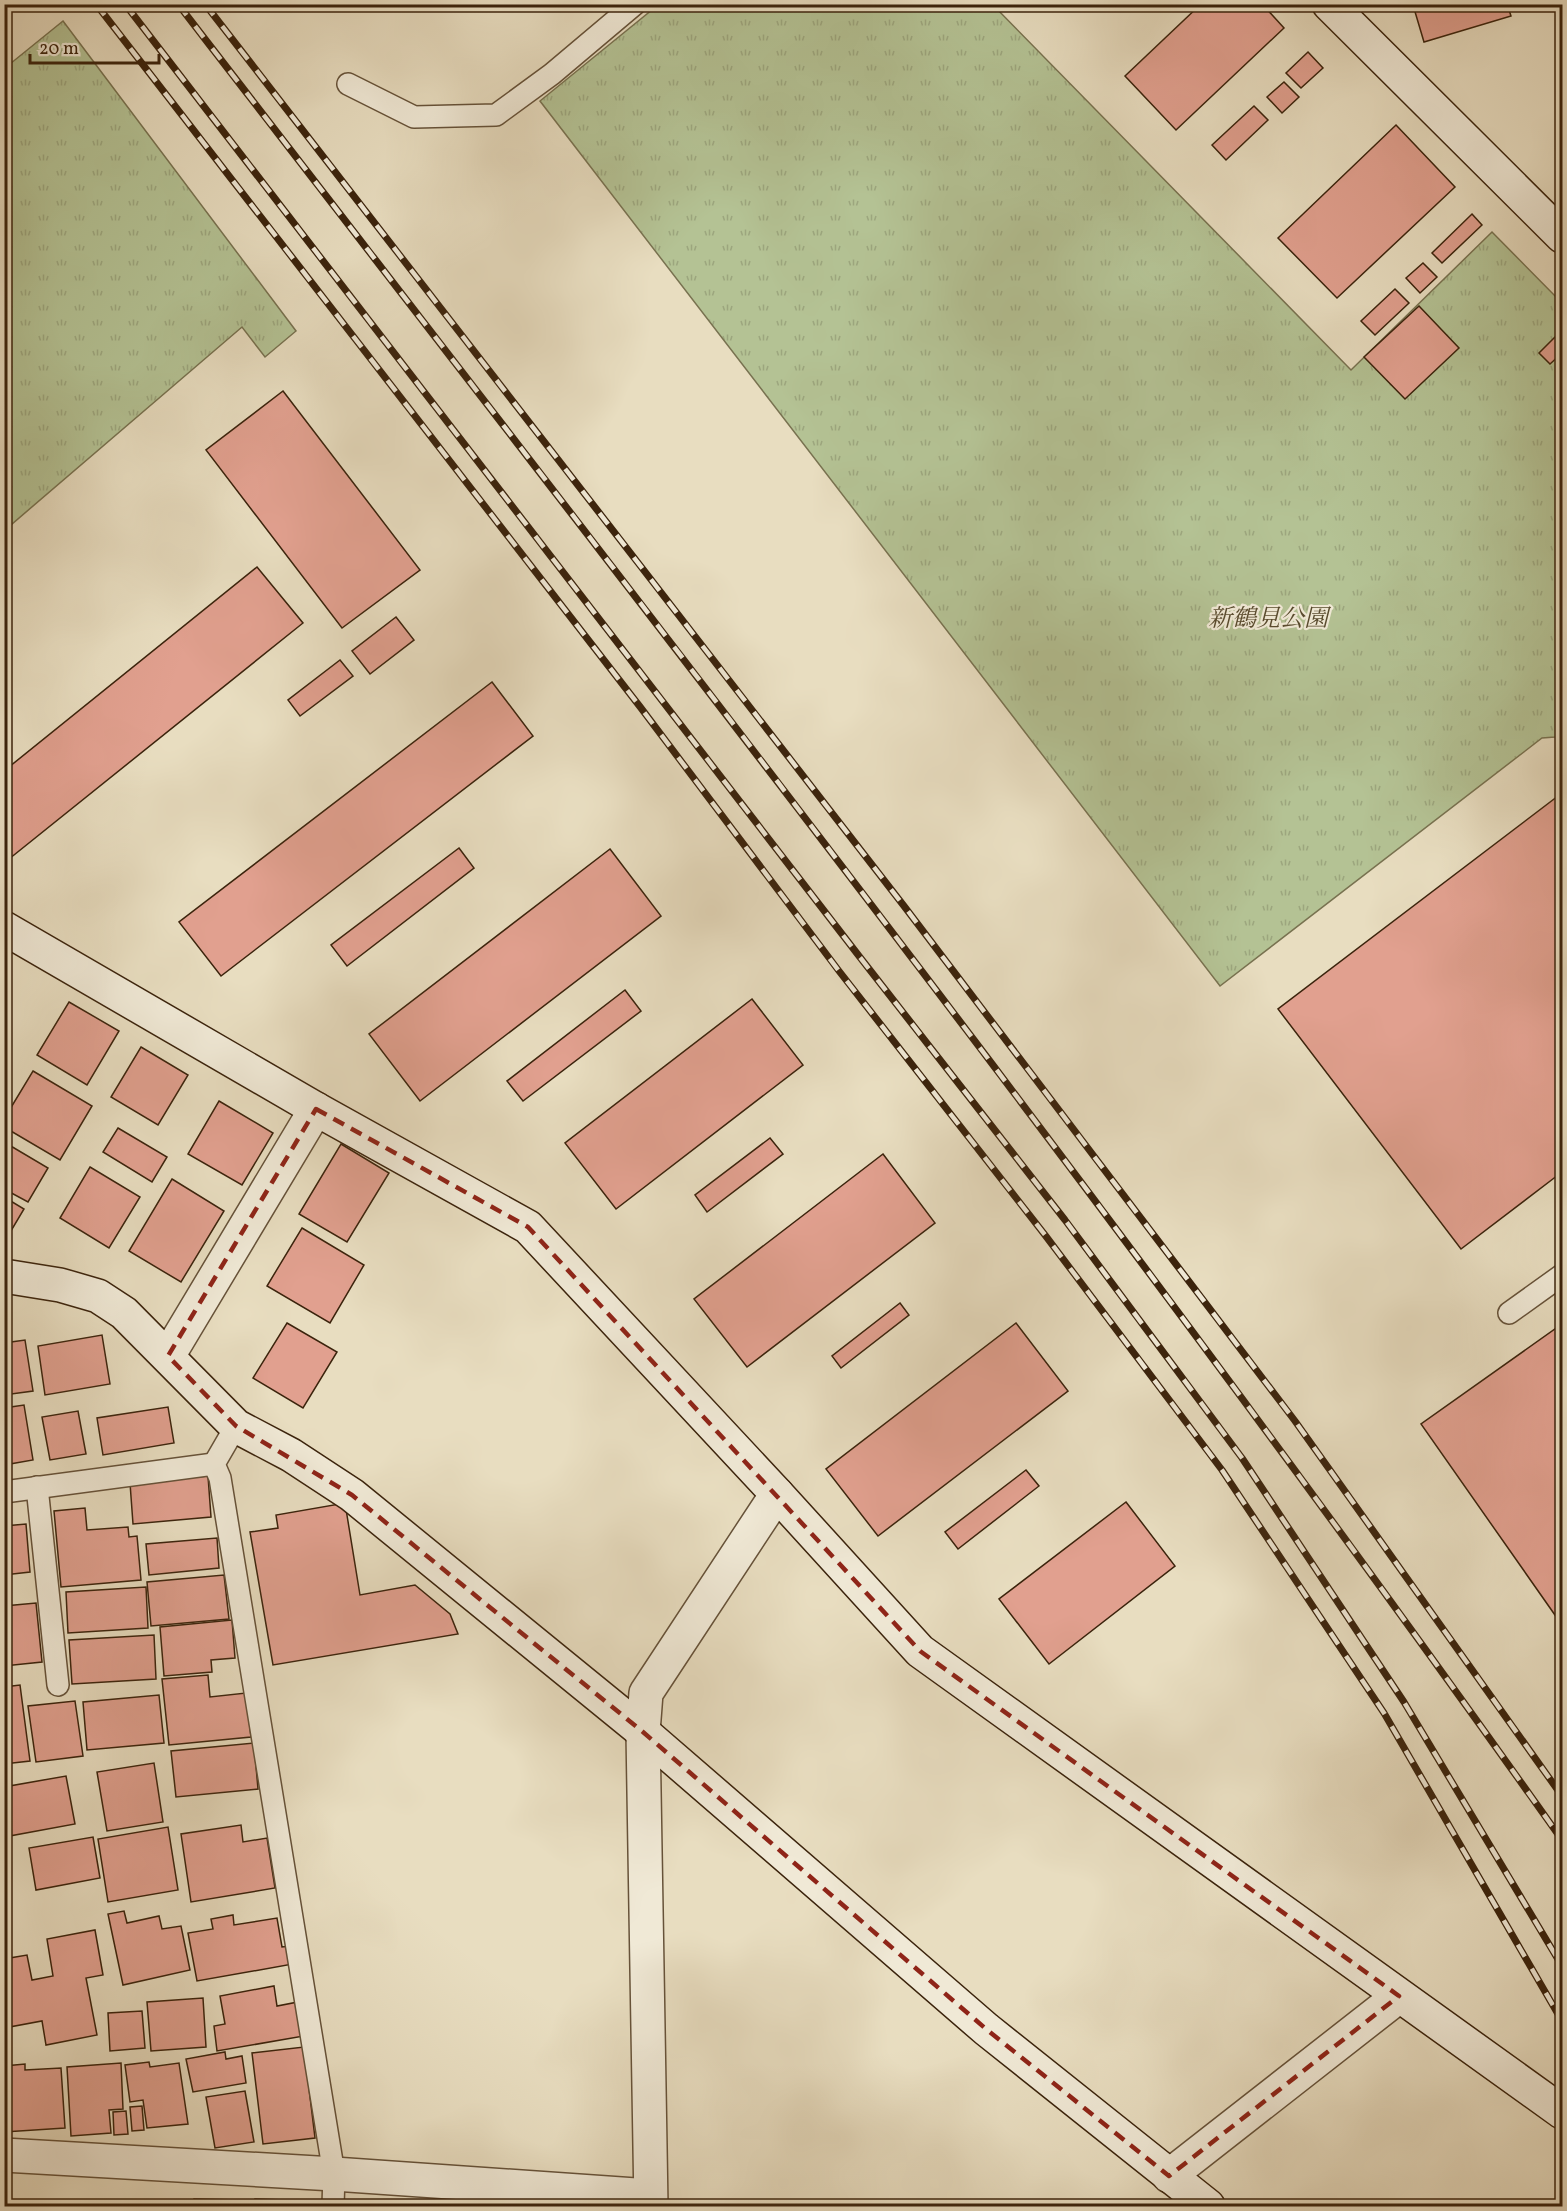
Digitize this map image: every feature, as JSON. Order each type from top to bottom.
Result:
[{"type":"street","points":[[1338,8],[1563,236]]},
{"type":"street","points":[[4,928],[316,1109],[528,1227],[920,1651],[1563,2112]]},
{"type":"street","points":[[168,1356],[316,1109]]},
{"type":"street","points":[[4,1276],[60,1285],[98,1296],[124,1313],[236,1426],[291,1455],[352,1495],[643,1732],[986,2029],[1208,2206]]},
{"type":"street","points":[[4,2155],[334,2174],[650,2201],[643,1732],[646,1693],[777,1494]]},
{"type":"street","points":[[1169,2176],[1399,1996]]},
{"type":"lane","points":[[348,84],[414,117],[496,115],[552,74],[635,4]]},
{"type":"lane","points":[[1509,1313],[1563,1275]]},
{"type":"lane","points":[[214,1464],[236,1426]]},
{"type":"lane","points":[[4,1492],[214,1464]]},
{"type":"lane","points":[[214,1464],[220,1478],[334,2174],[333,2206]]},
{"type":"lane","points":[[37,1487],[58,1685]]},
{"type":"highlighted area","points":[[316,1109],[528,1227],[920,1651],[1399,1996],[1169,2176],[986,2029],[643,1732],[352,1495],[236,1426],[168,1356]]},
{"type":"green space","name":"新鶴見公園","points":[[658,5],[993,5],[1351,370],[1492,232],[1562,303],[1562,731],[1555,737],[1542,738],[1220,986],[540,101]]},
{"type":"green space","points":[[63,21],[296,331],[265,357],[242,327],[5,530],[5,68]]},
{"type":"building","points":[[1201,4],[1262,4],[1284,28],[1176,130],[1125,76]]},
{"type":"building","points":[[1507,4],[1511,16],[1424,42],[1413,5]]},
{"type":"building","points":[[1308,52],[1323,68],[1301,88],[1286,73]]},
{"type":"building","points":[[1284,82],[1299,97],[1282,113],[1267,97]]},
{"type":"building","points":[[1254,106],[1268,120],[1226,160],[1212,145]]},
{"type":"building","points":[[1396,125],[1455,187],[1337,298],[1278,238]]},
{"type":"building","points":[[1472,214],[1482,225],[1442,263],[1432,253]]},
{"type":"building","points":[[1423,263],[1437,277],[1420,293],[1406,278]]},
{"type":"building","points":[[1395,289],[1409,303],[1375,335],[1361,321]]},
{"type":"building","points":[[1419,306],[1459,348],[1405,399],[1364,357]]},
{"type":"building","points":[[1562,330],[1562,353],[1550,364],[1539,353]]},
{"type":"building","points":[[283,391],[420,570],[342,628],[206,450]]},
{"type":"building","points":[[257,567],[303,623],[4,863],[4,771]]},
{"type":"building","points":[[396,617],[414,640],[370,674],[352,651]]},
{"type":"building","points":[[340,660],[353,676],[300,716],[288,700]]},
{"type":"building","points":[[492,682],[533,736],[221,976],[179,922]]},
{"type":"building","points":[[1562,793],[1562,1172],[1461,1249],[1278,1009]]},
{"type":"building","points":[[459,848],[474,868],[347,966],[331,945]]},
{"type":"building","points":[[610,849],[661,916],[420,1101],[369,1034]]},
{"type":"building","points":[[625,990],[641,1011],[523,1101],[507,1081]]},
{"type":"building","points":[[752,999],[803,1065],[616,1209],[565,1143]]},
{"type":"building","points":[[69,1002],[119,1031],[87,1085],[37,1055]]},
{"type":"building","points":[[141,1047],[188,1075],[158,1125],[111,1097]]},
{"type":"building","points":[[33,1071],[92,1106],[60,1160],[4,1127],[4,1119]]},
{"type":"building","points":[[219,1101],[273,1133],[242,1185],[188,1154]]},
{"type":"building","points":[[118,1128],[167,1157],[152,1182],[103,1152]]},
{"type":"building","points":[[770,1138],[783,1154],[707,1212],[695,1195]]},
{"type":"building","points":[[4,1142],[48,1168],[28,1202],[4,1189]]},
{"type":"building","points":[[341,1144],[389,1173],[347,1242],[299,1214]]},
{"type":"building","points":[[883,1154],[935,1223],[747,1367],[694,1299]]},
{"type":"building","points":[[90,1167],[140,1197],[109,1248],[60,1218]]},
{"type":"building","points":[[172,1179],[224,1211],[181,1282],[129,1251]]},
{"type":"building","points":[[4,1197],[24,1209],[5,1241],[4,1241]]},
{"type":"building","points":[[302,1228],[364,1265],[330,1323],[267,1286]]},
{"type":"building","points":[[900,1303],[909,1315],[841,1368],[832,1356]]},
{"type":"building","points":[[287,1323],[337,1352],[303,1408],[253,1378]]},
{"type":"building","points":[[1016,1323],[1068,1391],[878,1536],[826,1469]]},
{"type":"building","points":[[1562,1324],[1562,1625],[1421,1424]]},
{"type":"building","points":[[102,1335],[110,1384],[45,1395],[38,1346]]},
{"type":"building","points":[[25,1340],[33,1391],[4,1395],[4,1343]]},
{"type":"building","points":[[24,1405],[33,1460],[4,1465],[4,1408]]},
{"type":"building","points":[[168,1407],[174,1443],[103,1455],[97,1418]]},
{"type":"building","points":[[78,1411],[86,1454],[50,1460],[42,1417]]},
{"type":"building","points":[[1026,1470],[1039,1486],[958,1549],[945,1532]]},
{"type":"building","points":[[208,1476],[211,1517],[133,1524],[130,1483]]},
{"type":"building","points":[[1126,1502],[1175,1566],[1049,1664],[999,1599]]},
{"type":"building","points":[[345,1503],[360,1595],[415,1585],[450,1614],[458,1634],[273,1665],[250,1532],[278,1528],[276,1515]]},
{"type":"building","points":[[85,1508],[87,1530],[128,1527],[129,1537],[137,1536],[141,1580],[61,1587],[54,1511]]},
{"type":"building","points":[[26,1524],[30,1572],[4,1575],[4,1526]]},
{"type":"building","points":[[217,1538],[219,1568],[149,1575],[146,1544]]},
{"type":"building","points":[[224,1575],[229,1619],[151,1626],[147,1582]]},
{"type":"building","points":[[146,1587],[148,1628],[68,1633],[66,1592]]},
{"type":"building","points":[[36,1603],[42,1662],[4,1666],[4,1606]]},
{"type":"building","points":[[232,1620],[235,1658],[211,1660],[212,1672],[164,1676],[160,1627]]},
{"type":"building","points":[[154,1635],[156,1679],[72,1684],[69,1640]]},
{"type":"building","points":[[208,1675],[210,1697],[246,1693],[251,1737],[169,1745],[162,1679]]},
{"type":"building","points":[[20,1685],[30,1761],[4,1764],[4,1687]]},
{"type":"building","points":[[159,1695],[164,1743],[87,1750],[83,1702]]},
{"type":"building","points":[[75,1701],[83,1756],[36,1762],[28,1706]]},
{"type":"building","points":[[254,1743],[258,1789],[176,1797],[171,1751]]},
{"type":"building","points":[[154,1763],[163,1822],[107,1831],[97,1772]]},
{"type":"building","points":[[66,1776],[75,1824],[4,1837],[4,1787]]},
{"type":"building","points":[[241,1825],[243,1842],[267,1838],[275,1888],[191,1902],[181,1834]]},
{"type":"building","points":[[168,1827],[178,1890],[108,1902],[98,1839]]},
{"type":"building","points":[[93,1837],[100,1878],[36,1890],[29,1848]]},
{"type":"building","points":[[124,1911],[127,1923],[159,1916],[162,1929],[181,1926],[190,1970],[123,1985],[108,1914]]},
{"type":"building","points":[[233,1915],[234,1925],[277,1918],[282,1947],[290,1946],[293,1964],[197,1981],[188,1933],[213,1929],[211,1919]]},
{"type":"building","points":[[95,1930],[103,1975],[86,1978],[97,2035],[46,2045],[42,2021],[4,2028],[4,1959],[27,1955],[32,1980],[53,1976],[47,1939]]},
{"type":"building","points":[[274,1986],[277,2006],[298,2002],[304,2036],[217,2051],[214,2026],[225,2024],[220,1996]]},
{"type":"building","points":[[203,1998],[206,2047],[151,2051],[147,2002]]},
{"type":"building","points":[[142,2011],[145,2048],[110,2051],[108,2013]]},
{"type":"building","points":[[304,2047],[315,2138],[263,2144],[252,2053]]},
{"type":"building","points":[[225,2052],[226,2059],[242,2056],[246,2083],[193,2092],[186,2059]]},
{"type":"building","points":[[149,2062],[150,2067],[179,2063],[188,2124],[147,2128],[143,2100],[130,2102],[125,2065]]},
{"type":"building","points":[[121,2063],[123,2109],[109,2110],[111,2133],[71,2136],[67,2067]]},
{"type":"building","points":[[25,2064],[25,2070],[61,2068],[65,2128],[4,2132],[4,2066]]},
{"type":"building","points":[[245,2091],[254,2142],[215,2148],[206,2097]]},
{"type":"building","points":[[142,2106],[144,2130],[132,2131],[130,2107]]},
{"type":"building","points":[[126,2111],[128,2134],[114,2135],[113,2112]]},
{"type":"building","points":[[194,2199],[240,2200],[240,2206],[194,2206]]},
{"type":"building","points":[[255,2199],[317,2201],[316,2206],[255,2206]]},
{"type":"railway","points":[[96,4],[641,708],[839,971],[1045,1235],[1222,1470],[1384,1713],[1562,2021]]},
{"type":"railway","points":[[125,4],[1065,1220],[1242,1458],[1404,1702],[1562,1966]]},
{"type":"railway","points":[[178,4],[705,687],[1053,1144],[1395,1607],[1562,1840]]},
{"type":"railway","points":[[205,4],[904,906],[1295,1421],[1562,1796]]}]
